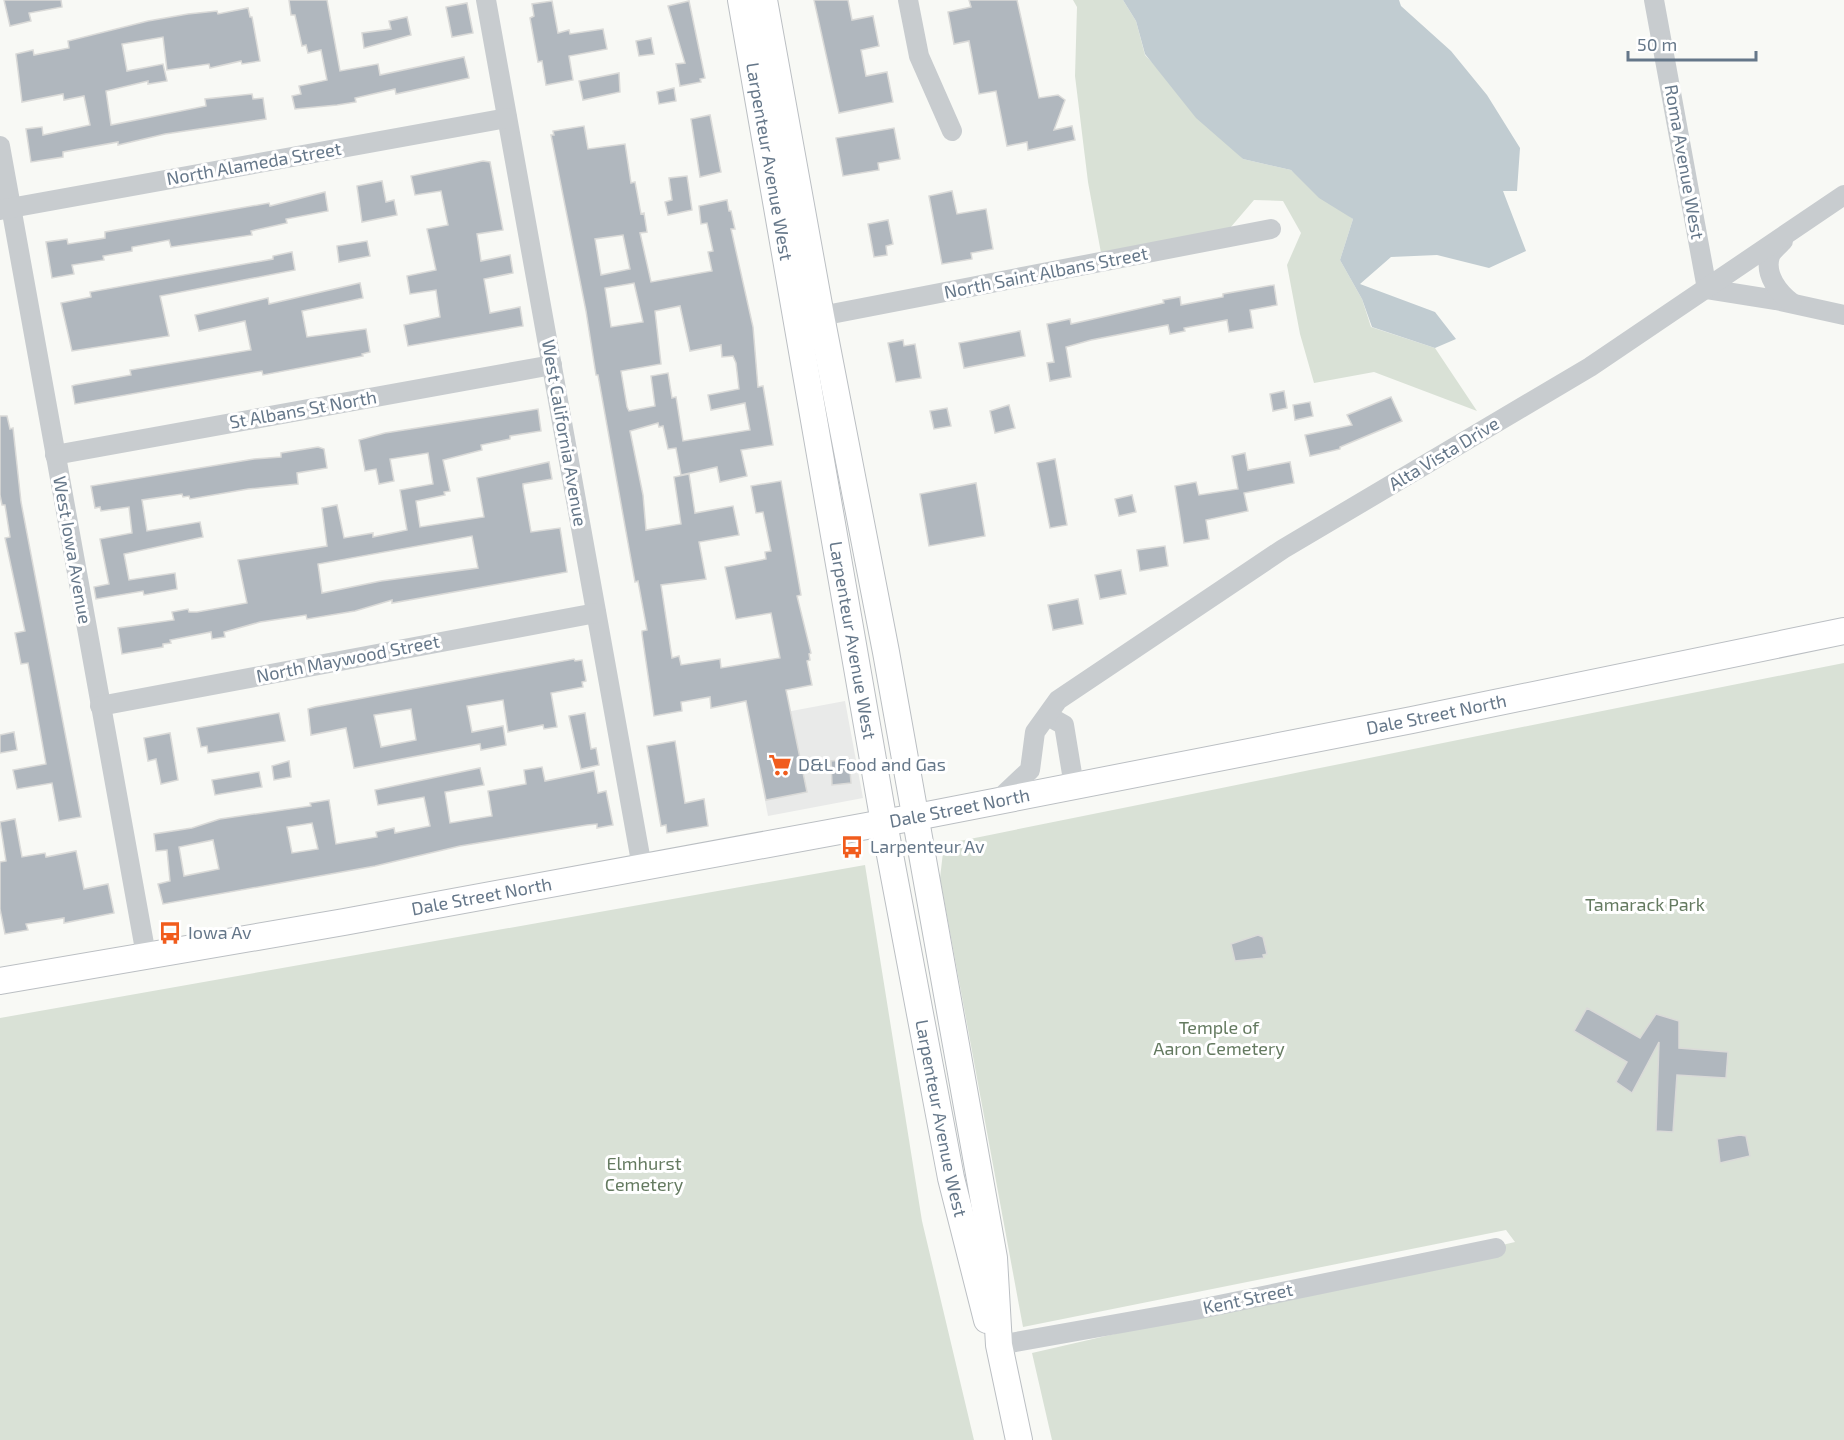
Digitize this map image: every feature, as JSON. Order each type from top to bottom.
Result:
[{"type":"main road","name":"Larpenteur Avenue West","points":[[741,0],[884,823],[951,1178],[985,1316],[999,1345]]},
{"type":"main road","name":"Larpenteur Avenue West","points":[[764,0],[994,1258],[999,1345],[1019,1440]]},
{"type":"main road","name":"Dale Street North","points":[[0,981],[344,922],[996,802],[1844,631]]},
{"type":"street","name":"West California Avenue","points":[[486,0],[642,867]]},
{"type":"street","points":[[908,0],[919,56],[952,131]]},
{"type":"street","name":"Roma Avenue West","points":[[1654,0],[1707,289]]},
{"type":"street","name":"North Alameda Street","points":[[6,209],[507,118]]},
{"type":"street","name":"West Iowa Avenue","points":[[0,146],[6,209],[55,455],[146,955]]},
{"type":"street","name":"Alta Vista Drive","points":[[996,802],[1030,770],[1035,732],[1058,700],[1283,549],[1590,366],[1844,195]]},
{"type":"street","name":"North Saint Albans Street","points":[[821,316],[1271,229]]},
{"type":"street","points":[[1788,234],[1770,257],[1771,278],[1779,293],[1792,303]]},
{"type":"street","points":[[1707,289],[1792,303],[1844,315]]},
{"type":"street","name":"St Albans St North","points":[[55,455],[552,365]]},
{"type":"street","name":"North Maywood Street","points":[[100,706],[596,613]]},
{"type":"street","points":[[1048,716],[1064,725],[1074,786]]},
{"type":"street","name":"Kent Street","points":[[999,1345],[1196,1310],[1496,1248]]},
{"type":"shaded area","points":[[1123,0],[1399,0],[1401,6],[1451,51],[1487,95],[1520,148],[1517,191],[1503,191],[1526,251],[1489,268],[1437,255],[1391,257],[1360,284],[1435,312],[1456,339],[1435,348],[1372,327],[1362,299],[1340,260],[1353,219],[1319,198],[1291,170],[1243,159],[1196,118],[1145,54],[1136,21]]},
{"type":"shaded area","points":[[845,701],[863,798],[768,816],[749,719]]},
{"type":"green space","points":[[1073,0],[1123,0],[1136,21],[1145,55],[1243,159],[1291,170],[1353,219],[1340,260],[1362,299],[1371,327],[1435,348],[1477,411],[1374,372],[1314,383],[1300,334],[1287,265],[1301,233],[1283,201],[1254,200],[1230,228],[1101,253],[1088,182],[1075,76],[1077,7]]},
{"type":"green space","points":[[1844,663],[1844,1440],[1052,1440],[1032,1353],[1515,1242],[1506,1230],[1023,1327],[940,878],[944,844]]},
{"type":"green space","name":"Elmhurst Cemetery","points":[[865,865],[922,1221],[974,1440],[0,1440],[0,1018]]},
{"type":"building","points":[[4,0],[61,0],[62,7],[29,13],[31,21],[10,26]]},
{"type":"building","points":[[289,0],[327,0],[340,71],[378,64],[380,75],[464,57],[469,78],[396,94],[395,89],[355,98],[356,102],[295,109],[292,96],[301,94],[299,86],[327,80],[321,50],[308,53],[306,45],[302,46],[295,15],[291,15]]},
{"type":"building","points":[[814,0],[848,0],[852,20],[873,16],[879,46],[861,50],[866,76],[887,72],[893,102],[839,113]]},
{"type":"building","points":[[969,0],[1017,0],[1039,98],[1058,95],[1065,100],[1054,130],[1072,126],[1075,140],[1028,150],[1027,142],[1007,146],[996,91],[979,94],[969,41],[954,44],[948,12],[971,7]]},
{"type":"building","points":[[552,1],[558,33],[569,30],[570,34],[603,29],[607,49],[569,56],[573,80],[546,85],[542,61],[538,62],[530,18],[534,16],[532,4]]},
{"type":"building","points":[[689,1],[705,78],[700,79],[701,82],[680,86],[676,64],[685,63],[668,6]]},
{"type":"building","points":[[467,3],[473,33],[452,37],[446,7]]},
{"type":"building","points":[[248,8],[250,17],[252,17],[260,61],[242,64],[241,61],[210,68],[209,64],[167,70],[163,37],[122,44],[127,71],[163,64],[167,81],[148,84],[148,81],[106,91],[111,125],[206,106],[205,99],[252,94],[253,99],[263,98],[266,119],[165,134],[118,145],[118,142],[63,152],[63,157],[31,162],[26,129],[42,127],[43,135],[90,125],[84,96],[64,100],[63,94],[22,102],[16,54],[33,50],[34,55],[69,48],[68,41],[148,21],[217,11],[218,14]]},
{"type":"building","points":[[407,17],[411,35],[364,48],[362,33],[391,29],[389,21]]},
{"type":"building","points":[[651,38],[654,54],[639,56],[636,41]]},
{"type":"building","points":[[619,73],[620,92],[583,100],[579,81]]},
{"type":"building","points":[[674,88],[676,101],[659,104],[657,92]]},
{"type":"building","points":[[710,115],[721,172],[700,177],[691,119]]},
{"type":"building","points":[[584,126],[588,149],[625,144],[631,183],[635,182],[641,214],[644,213],[647,232],[640,233],[651,282],[712,271],[708,252],[713,251],[707,223],[701,224],[699,206],[727,200],[735,229],[731,229],[753,327],[758,387],[763,386],[773,445],[741,450],[747,476],[720,482],[717,467],[681,475],[676,448],[668,449],[663,426],[659,427],[658,423],[630,431],[643,495],[646,530],[681,524],[674,477],[689,474],[695,513],[733,506],[739,535],[699,542],[706,579],[661,585],[672,658],[679,656],[681,665],[720,659],[721,668],[780,658],[771,613],[736,619],[725,567],[766,559],[765,552],[771,551],[763,512],[756,513],[751,486],[781,481],[801,595],[797,596],[811,653],[809,654],[810,660],[807,661],[812,685],[786,690],[807,792],[766,800],[746,701],[711,708],[710,697],[681,702],[682,711],[654,716],[642,634],[642,631],[647,630],[638,581],[635,582],[598,375],[596,375],[586,311],[551,135],[554,135],[553,131]],"holes":[[[623,235],[630,269],[601,275],[595,239]],[[634,283],[643,322],[611,327],[605,288]],[[680,306],[690,351],[721,345],[722,357],[733,356],[739,389],[708,395],[711,410],[745,403],[750,430],[683,441],[676,397],[672,398],[668,373],[651,376],[655,406],[629,411],[621,371],[661,364],[655,311]]]},
{"type":"building","points":[[894,128],[900,159],[878,163],[879,170],[843,176],[836,138]]},
{"type":"building","points":[[483,161],[490,162],[503,230],[477,234],[481,261],[510,255],[513,273],[484,279],[490,313],[520,307],[523,326],[408,346],[404,325],[440,317],[436,290],[410,294],[407,276],[436,270],[427,229],[448,225],[441,191],[415,195],[411,176]]},
{"type":"building","points":[[687,176],[692,210],[668,215],[665,202],[672,200],[669,178]]},
{"type":"building","points":[[382,181],[386,202],[394,200],[397,215],[362,222],[357,186]]},
{"type":"building","points":[[952,191],[957,214],[986,209],[993,249],[971,253],[972,259],[942,264],[929,196]]},
{"type":"building","points":[[325,192],[328,211],[286,219],[287,223],[251,231],[252,235],[171,247],[169,240],[132,247],[132,251],[103,256],[104,260],[72,265],[74,274],[52,278],[46,242],[67,239],[68,244],[105,238],[105,232],[269,203],[270,206]]},
{"type":"building","points":[[888,220],[893,244],[886,246],[887,255],[874,257],[868,224]]},
{"type":"building","points":[[367,241],[370,256],[339,262],[337,246]]},
{"type":"building","points":[[292,252],[295,270],[160,296],[169,336],[72,351],[61,303],[91,297],[90,292],[273,259],[273,256]]},
{"type":"building","points":[[360,283],[363,298],[302,311],[307,337],[366,329],[370,352],[362,354],[363,356],[263,375],[262,371],[75,404],[72,386],[75,385],[131,375],[130,370],[251,350],[245,321],[199,331],[195,315],[268,298],[269,304]]},
{"type":"building","points":[[1274,285],[1277,305],[1250,310],[1253,328],[1229,332],[1227,320],[1184,328],[1185,331],[1170,334],[1168,325],[1091,340],[1066,347],[1071,377],[1050,381],[1047,363],[1054,362],[1047,324],[1070,319],[1071,324],[1164,303],[1163,300],[1180,297],[1181,305],[1223,297],[1223,294]]},
{"type":"building","points":[[1020,331],[1025,356],[964,368],[959,343]]},
{"type":"building","points":[[903,340],[904,346],[915,344],[921,378],[896,382],[888,343]]},
{"type":"building","points":[[1284,391],[1287,408],[1273,411],[1270,394]]},
{"type":"building","points":[[1391,397],[1402,421],[1340,447],[1340,449],[1310,456],[1305,435],[1352,425],[1347,415]]},
{"type":"building","points":[[1310,402],[1313,416],[1295,420],[1293,405]]},
{"type":"building","points":[[1009,405],[1015,428],[995,433],[990,411]]},
{"type":"building","points":[[947,408],[951,426],[934,429],[930,411]]},
{"type":"building","points":[[538,409],[541,431],[510,436],[510,439],[481,445],[482,450],[443,460],[450,491],[444,492],[445,495],[416,501],[420,527],[484,517],[477,478],[549,462],[552,479],[523,484],[523,487],[531,532],[560,528],[567,572],[392,603],[392,600],[355,611],[307,619],[306,615],[260,622],[224,632],[225,637],[212,639],[211,632],[170,640],[171,643],[163,644],[163,647],[122,654],[118,628],[174,620],[172,612],[188,609],[189,612],[197,612],[247,603],[238,560],[327,546],[322,508],[337,505],[344,538],[373,533],[373,537],[407,530],[400,490],[433,484],[428,453],[390,459],[394,481],[379,484],[376,469],[365,471],[359,440],[385,433]],"holes":[[[472,536],[478,568],[381,581],[322,593],[318,564]]]},
{"type":"building","points":[[0,416],[7,416],[10,429],[13,428],[21,502],[81,817],[59,821],[52,783],[17,789],[13,770],[46,764],[28,663],[21,664],[15,633],[25,631],[5,538],[10,537],[5,505],[2,505],[0,495]]},
{"type":"building","points":[[318,447],[324,449],[327,468],[297,473],[298,484],[248,489],[190,499],[189,496],[183,497],[182,494],[142,500],[147,531],[200,522],[203,537],[124,554],[129,580],[175,573],[177,589],[144,595],[143,591],[96,599],[94,587],[109,584],[100,539],[132,533],[129,507],[101,511],[100,507],[95,508],[91,486],[254,459],[281,457],[281,453]]},
{"type":"building","points":[[1245,453],[1248,470],[1290,462],[1294,483],[1244,493],[1248,511],[1206,520],[1209,539],[1184,543],[1175,486],[1196,482],[1199,495],[1238,489],[1232,456]]},
{"type":"building","points":[[1055,459],[1067,525],[1050,528],[1037,463]]},
{"type":"building","points":[[976,483],[985,536],[929,546],[920,494]]},
{"type":"building","points":[[1132,495],[1136,512],[1119,516],[1115,499]]},
{"type":"building","points":[[1165,546],[1168,566],[1140,571],[1137,550]]},
{"type":"building","points":[[1121,570],[1126,594],[1100,599],[1095,575]]},
{"type":"building","points":[[1078,599],[1083,624],[1053,630],[1048,605]]},
{"type":"building","points":[[574,659],[575,661],[582,660],[586,681],[582,682],[583,687],[551,693],[557,727],[544,729],[543,725],[508,732],[503,700],[467,706],[472,732],[503,726],[506,745],[481,750],[480,744],[354,768],[346,728],[311,735],[308,709]],"holes":[[[411,709],[416,740],[381,747],[374,715]]]},
{"type":"building","points":[[279,713],[285,741],[208,753],[207,746],[201,747],[197,728]]},
{"type":"building","points":[[585,713],[591,749],[596,748],[599,765],[581,769],[569,716]]},
{"type":"building","points":[[14,732],[17,750],[0,753],[0,735]]},
{"type":"building","points":[[170,733],[178,780],[161,784],[156,759],[148,761],[144,738]]},
{"type":"building","points":[[675,741],[685,803],[704,799],[708,826],[667,833],[666,825],[661,826],[647,746]]},
{"type":"building","points":[[849,759],[851,783],[832,785],[831,761]]},
{"type":"building","points":[[289,761],[291,777],[274,780],[272,766]]},
{"type":"building","points":[[542,767],[545,781],[594,771],[598,793],[606,791],[613,825],[597,828],[597,824],[587,825],[460,846],[375,866],[163,904],[158,884],[170,881],[167,850],[156,851],[154,834],[192,828],[220,819],[311,806],[310,803],[329,800],[336,844],[377,837],[376,832],[394,828],[395,833],[430,826],[424,797],[378,805],[375,790],[480,768],[484,785],[445,792],[450,823],[492,816],[488,791],[526,784],[524,770]],"holes":[[[312,823],[318,849],[292,853],[287,827]],[[213,840],[219,869],[184,876],[179,847]]]},
{"type":"building","points":[[259,772],[262,787],[215,795],[212,780]]},
{"type":"building","points":[[15,819],[22,857],[45,853],[46,857],[76,851],[84,889],[108,884],[114,913],[64,923],[64,918],[26,924],[28,930],[5,934],[0,909],[0,862],[6,861],[0,822]]},
{"type":"building","points":[[1258,935],[1263,937],[1267,954],[1263,955],[1264,958],[1235,961],[1231,944]]},
{"type":"building","points":[[1587,1008],[1640,1038],[1656,1014],[1679,1021],[1679,1048],[1728,1052],[1726,1078],[1677,1075],[1673,1132],[1656,1131],[1659,1042],[1632,1093],[1616,1082],[1627,1062],[1574,1031]]},
{"type":"building","points":[[1746,1136],[1750,1156],[1720,1163],[1717,1139]]},
{"type":"place","name":"D&L Food and Gas","points":[[780,765]]},
{"type":"place","name":"Larpenteur Av","points":[[852,847]]},
{"type":"place","name":"Iowa Av","points":[[170,933]]},
{"type":"park label","name":"Tamarack Park","points":[[1645,905]]},
{"type":"park label","name":"Temple of Aaron Cemetery","points":[[1219,1038]]}]
